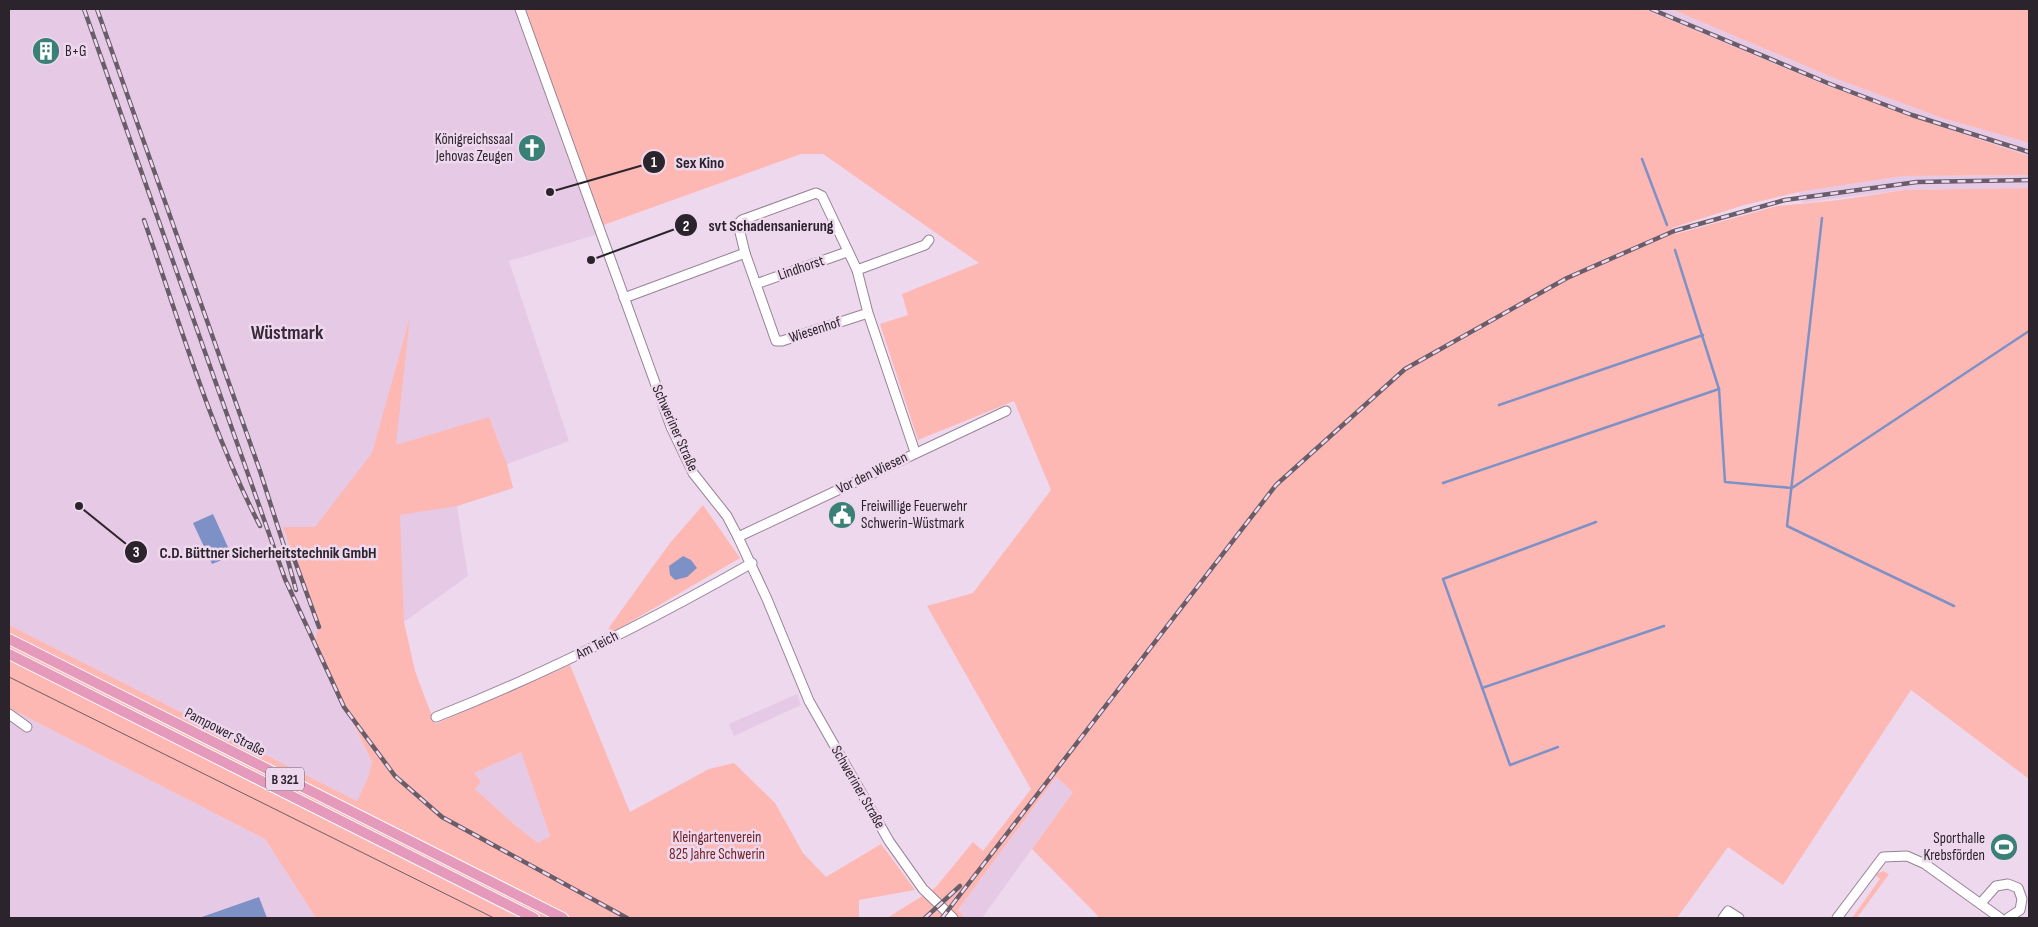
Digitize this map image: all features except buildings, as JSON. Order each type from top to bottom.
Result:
[{"type":"main road","name":"Pampower Straße","points":[[9,639],[563,918]]},
{"type":"main road","name":"Pampower Straße","points":[[9,654],[534,918]]},
{"type":"street","name":"Schweriner Straße","points":[[520,9],[671,427],[693,473],[727,516],[752,563],[809,701],[889,841],[923,889],[953,918]]},
{"type":"street","points":[[624,298],[745,253],[738,224],[742,220],[816,194],[826,201],[847,252],[857,270],[868,312],[915,452]]},
{"type":"street","points":[[857,270],[925,246],[929,240]]},
{"type":"street","name":"Lindhorst","points":[[756,284],[847,252]]},
{"type":"street","name":"Wiesenhof","points":[[745,253],[776,341],[782,341],[868,312]]},
{"type":"street","name":"Vor den Wiesen","points":[[738,537],[915,452],[1006,411]]},
{"type":"street","name":"Am Teich","points":[[436,717],[582,654],[687,600],[752,563]]},
{"type":"street","points":[[9,714],[27,727]]},
{"type":"street","points":[[1837,918],[1883,857],[1907,856],[1925,864],[2000,918]]},
{"type":"street","points":[[1981,903],[1996,886],[2008,884],[2018,888],[2022,899],[2020,910],[2008,918]]},
{"type":"street","points":[[1723,918],[1728,911],[1738,918]]},
{"type":"shaded area","points":[[9,9],[520,9],[598,227],[595,235],[509,261],[569,441],[507,464],[513,488],[457,506],[468,576],[404,622],[332,683],[372,762],[367,780],[357,801],[9,625]]},
{"type":"shaded area","points":[[1644,9],[1671,9],[1834,78],[1942,118],[2029,143],[2029,156],[1828,86]]},
{"type":"shaded area","points":[[2029,175],[2029,188],[1904,190],[1802,203],[1799,192],[1903,176]]},
{"type":"shaded area","points":[[797,694],[801,705],[734,736],[729,724]]},
{"type":"shaded area","points":[[9,708],[265,839],[316,918],[9,918]]},
{"type":"shaded area","points":[[521,751],[550,836],[538,843],[475,789],[473,773]]},
{"type":"shaded area","points":[[1056,777],[1073,792],[982,918],[965,918],[958,910]]},
{"type":"green space","points":[[520,9],[1644,9],[1828,86],[2029,156],[2029,175],[1903,176],[1799,192],[1741,206],[1672,228],[1676,234],[1777,206],[1839,200],[1904,190],[2029,188],[2029,779],[1911,690],[1783,885],[1728,847],[1677,918],[1096,918],[1098,916],[1032,849],[1073,792],[1056,777],[958,910],[965,918],[887,918],[935,888],[973,842],[983,851],[1031,789],[927,606],[973,593],[1051,490],[1014,401],[918,440],[880,324],[908,315],[902,294],[979,263],[823,154],[801,154],[598,227]]},
{"type":"green space","points":[[1671,9],[2029,9],[2029,143],[1942,118],[1834,78]]},
{"type":"green space","name":"Kleingartenverein 825 Jahre Schwerin","points":[[410,317],[396,445],[489,417],[507,464],[513,488],[457,506],[400,515],[404,622],[415,671],[435,724],[570,665],[630,812],[709,769],[734,763],[775,803],[803,853],[826,877],[881,844],[915,890],[859,900],[859,918],[316,918],[265,839],[9,708],[9,625],[357,801],[367,780],[372,762],[314,643],[319,627],[283,527],[315,527],[372,453]],"holes":[[[521,752],[550,836],[538,843],[515,825],[475,789],[481,781],[474,773]]]},
{"type":"green space","points":[[703,505],[740,558],[606,636],[610,626],[670,543]]},
{"type":"green space","points":[[1883,871],[1889,874],[1857,918],[1852,918],[1880,879],[1875,875]]},
{"type":"water","points":[[213,514],[232,556],[212,564],[193,523]]},
{"type":"water","points":[[683,556],[691,560],[697,568],[687,577],[675,580],[670,575],[669,566]]},
{"type":"water","points":[[259,897],[267,918],[199,918]]},
{"type":"waterway","points":[[1642,159],[1667,225]]},
{"type":"waterway","points":[[1822,218],[1787,526],[1954,606]]},
{"type":"waterway","points":[[1675,250],[1719,389],[1725,482],[1792,488],[2029,331]]},
{"type":"waterway","points":[[1499,405],[1703,335]]},
{"type":"waterway","points":[[1443,483],[1719,389]]},
{"type":"waterway","points":[[1558,747],[1510,765],[1443,579],[1596,522]]},
{"type":"waterway","points":[[1482,688],[1664,626]]},
{"type":"tram line","points":[[9,677],[494,918]]},
{"type":"railway","points":[[84,9],[285,579],[344,707],[395,776],[442,817],[627,918]]},
{"type":"railway","points":[[97,9],[260,471],[296,590]]},
{"type":"railway","points":[[1651,9],[1830,84],[1912,115],[2029,152]]},
{"type":"railway","points":[[942,918],[1276,485],[1405,369],[1567,278],[1674,231],[1785,200],[1917,182],[2029,180]]},
{"type":"railway","points":[[144,220],[211,414],[242,489],[260,526]]},
{"type":"railway","points":[[292,553],[319,627]]},
{"type":"railway","points":[[925,918],[960,886]]},
{"type":"place","name":"B+G","points":[[46,51]]},
{"type":"place","name":"Königreichssaal Jehovas Zeugen","points":[[532,148]]},
{"type":"place","name":"Sex Kino","points":[[550,192]]},
{"type":"place","name":"svt Schadensanierung","points":[[591,260]]},
{"type":"place","name":"C.D. Büttner Sicherheitstechnik GmbH","points":[[79,506]]},
{"type":"place","name":"Freiwillige Feuerwehr Schwerin-Wüstmark","points":[[842,515]]},
{"type":"place","name":"Sporthalle Krebsförden","points":[[2004,847]]},
{"type":"district","name":"Wüstmark","points":[[287,333]]}]
